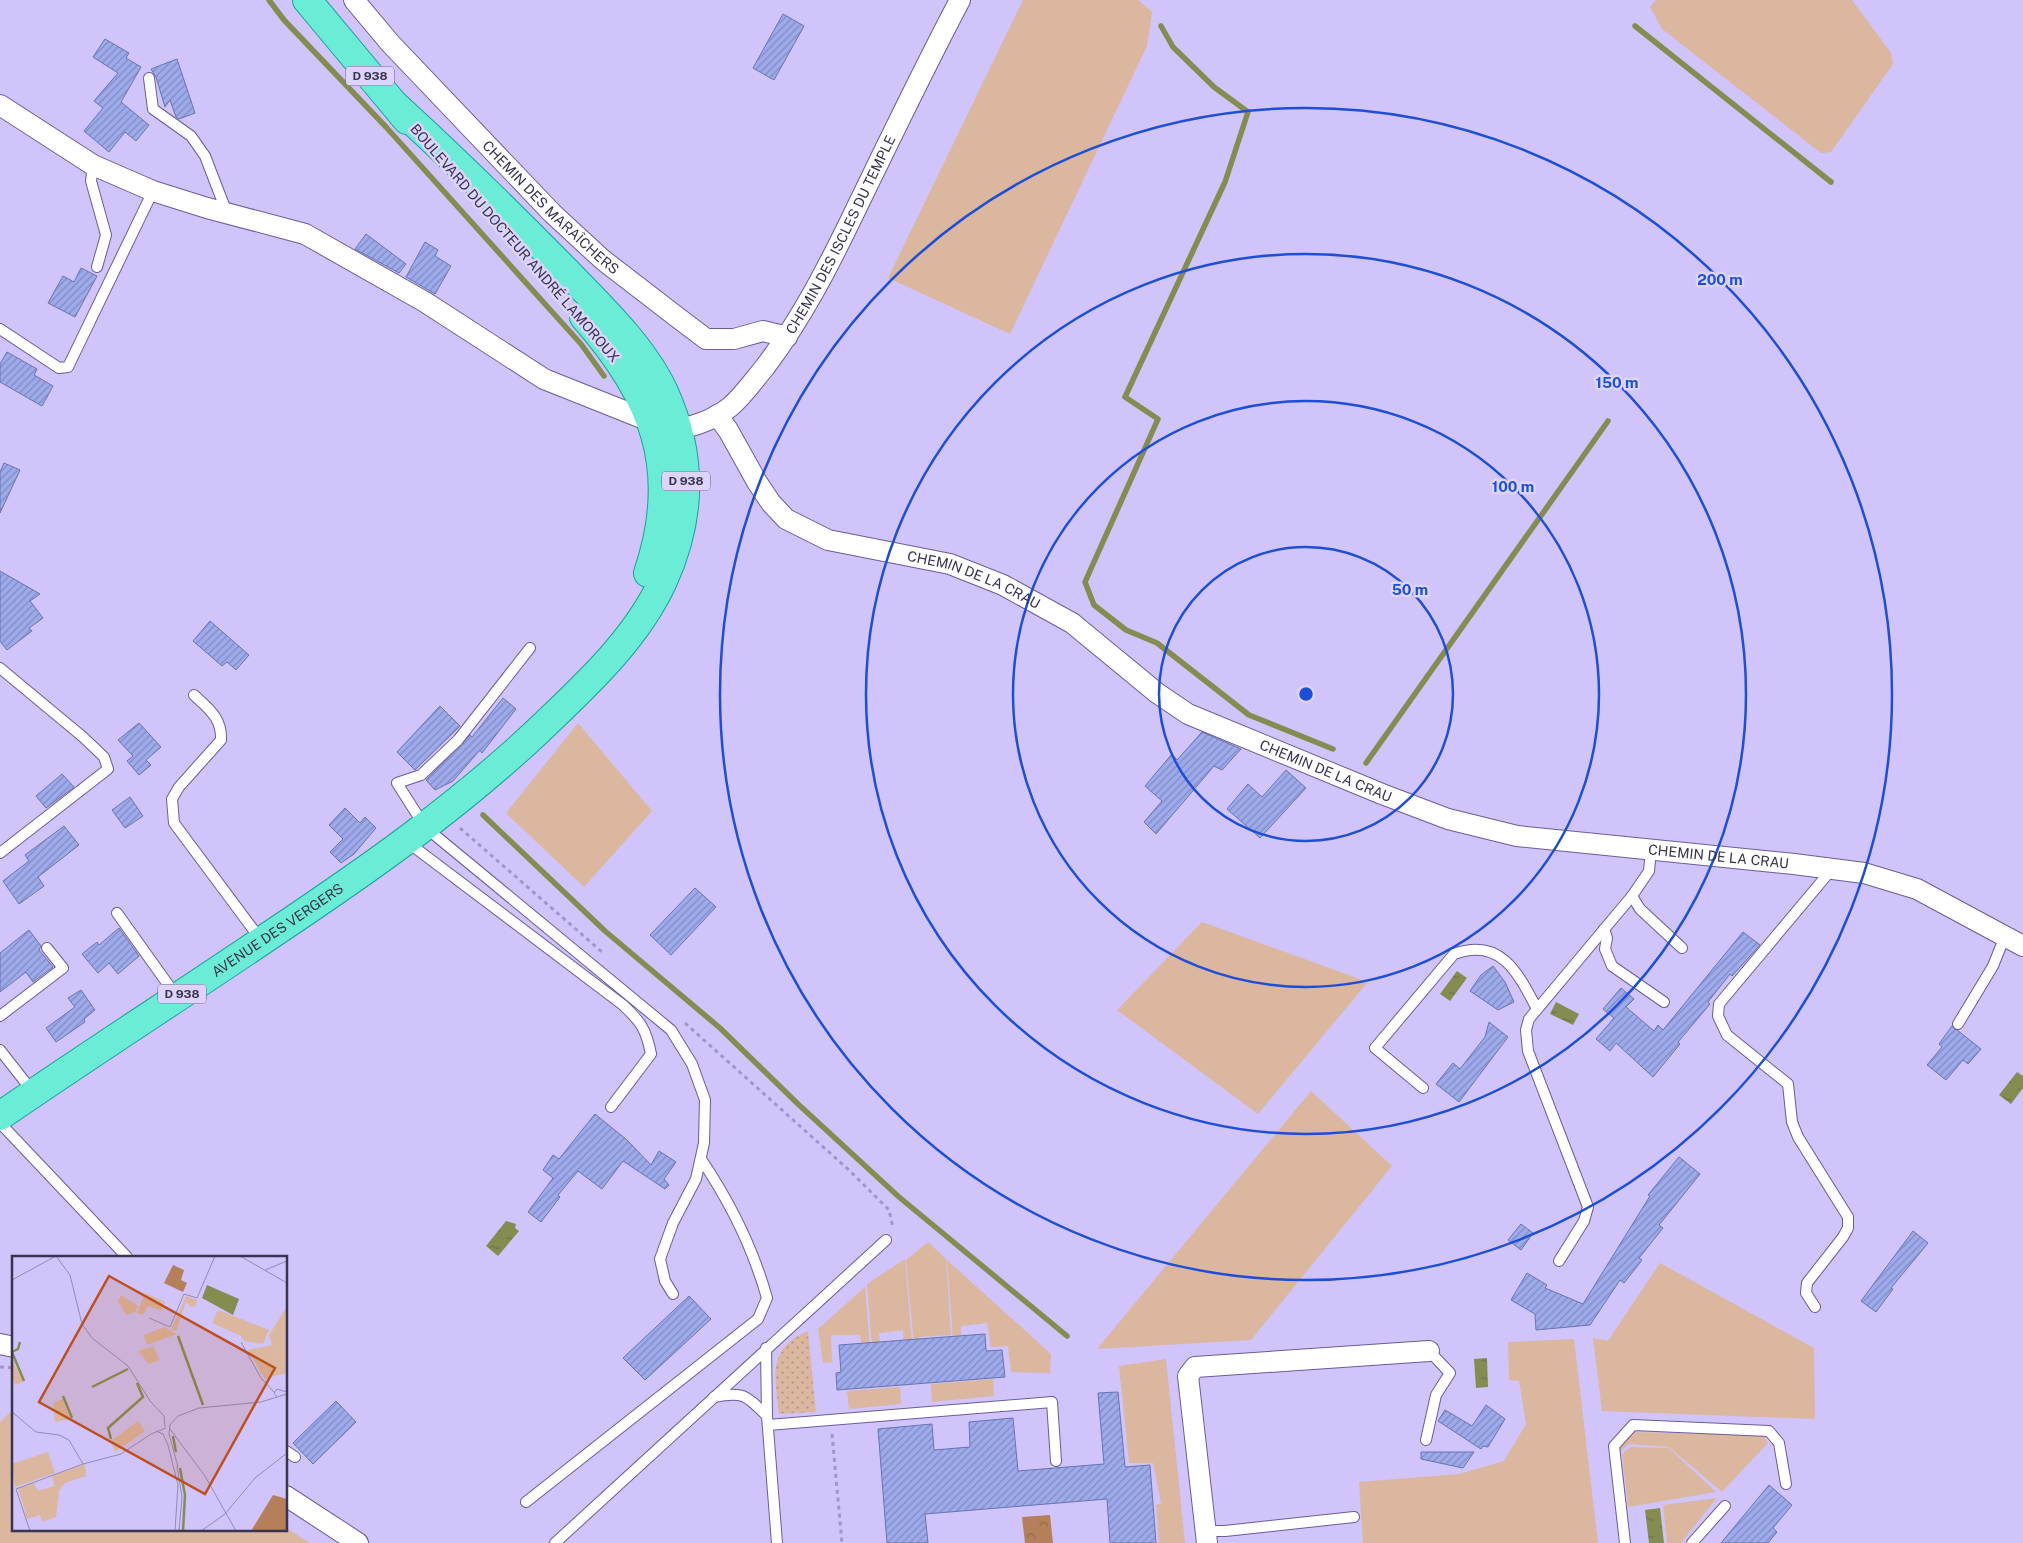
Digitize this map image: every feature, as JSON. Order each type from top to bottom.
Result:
[{"type":"main road","name":"BOULEVARD DU DOCTEUR ANDRÉ LAMOROUX","points":[[308,0],[396,106],[436,158],[568,299],[617,357],[635,386],[659,445],[664,495],[662,525],[648,573],[620,624],[591,665],[541,728]]},
{"type":"main road","name":"BOULEVARD DU DOCTEUR ANDRÉ LAMOROUX","points":[[396,106],[534,237],[598,305],[653,371],[664,392],[685,460],[683,523],[662,584],[630,632],[600,669],[564,708],[541,728]]},
{"type":"main road","name":"AVENUE DES VERGERS","points":[[0,1116],[262,941],[416,834],[498,770],[541,728]]},
{"type":"street","name":"CHEMIN DES MARAÎCHERS","points":[[354,0],[390,43],[552,212],[603,260],[677,318],[706,339],[734,339],[763,331],[787,337]]},
{"type":"street","name":"CHEMIN DES ISCLES DU TEMPLE","points":[[677,430],[717,415],[740,397],[787,337],[820,283],[934,49],[960,0]]},
{"type":"street","points":[[0,105],[93,165],[153,191],[305,234],[425,302],[544,379],[651,422],[677,430],[662,468]]},
{"type":"street","name":"CHEMIN DE LA CRAU","points":[[717,415],[728,430],[756,482],[771,503],[786,519],[828,540],[950,564],[1003,585],[1072,623],[1157,693],[1188,714],[1448,819],[1517,836],[1864,873],[1917,889],[2023,946]]},
{"type":"street","points":[[1206,1537],[1188,1376],[1195,1367],[1429,1351]]},
{"type":"street","points":[[288,1497],[358,1543]]},
{"type":"lane","points":[[149,78],[153,109],[191,136],[205,156],[226,213]]},
{"type":"lane","points":[[93,165],[91,180],[106,234],[97,267]]},
{"type":"lane","points":[[0,330],[59,368],[68,367],[153,191]]},
{"type":"lane","points":[[530,648],[458,740],[422,775],[397,783],[416,834],[640,1021],[647,1034],[651,1054],[611,1107]]},
{"type":"lane","points":[[0,668],[83,737],[104,757],[108,769],[0,853]]},
{"type":"lane","points":[[194,695],[217,717],[222,728],[221,740],[178,787],[172,799],[174,823],[262,941]]},
{"type":"lane","points":[[416,834],[671,1030],[692,1064],[705,1100],[704,1143],[696,1179],[673,1223],[660,1259],[665,1281],[673,1294]]},
{"type":"lane","points":[[1559,1260],[1584,1221],[1588,1208],[1528,1051],[1526,1030],[1529,1018],[1632,896],[1650,871],[1651,850]]},
{"type":"lane","points":[[1815,1307],[1806,1293],[1808,1283],[1843,1237],[1848,1228],[1848,1217],[1798,1137],[1792,1122],[1788,1084],[1727,1035],[1718,1016],[1719,1004],[1832,869]]},
{"type":"lane","points":[[1632,896],[1640,909],[1682,948]]},
{"type":"lane","points":[[118,913],[177,998]]},
{"type":"lane","points":[[1604,929],[1607,938],[1605,949],[1612,966],[1664,1002]]},
{"type":"lane","points":[[1958,1024],[1993,966],[2005,936]]},
{"type":"lane","points":[[0,1016],[63,968],[47,948]]},
{"type":"lane","points":[[1423,1088],[1375,1048],[1454,954],[1468,949],[1486,949],[1508,963],[1522,981],[1537,1009]]},
{"type":"lane","points":[[0,1050],[34,1093]]},
{"type":"lane","points":[[0,1123],[126,1256]]},
{"type":"lane","points":[[526,1502],[758,1319],[767,1298],[760,1273],[726,1196],[701,1159]]},
{"type":"lane","points":[[555,1543],[886,1240]]},
{"type":"lane","points":[[766,1348],[767,1420],[777,1543]]},
{"type":"lane","points":[[1426,1440],[1436,1395],[1450,1373],[1429,1351]]},
{"type":"lane","points":[[713,1398],[734,1393],[751,1400],[767,1420]]},
{"type":"lane","points":[[767,1420],[830,1419],[1052,1402],[1056,1461]]},
{"type":"lane","points":[[1625,1543],[1614,1446],[1633,1425],[1769,1431],[1779,1443],[1786,1484]]},
{"type":"lane","points":[[1692,1543],[1725,1506]]},
{"type":"lane","points":[[1206,1537],[1225,1531],[1354,1517]]},
{"type":"path","points":[[830,1419],[842,1543]]},
{"type":"shaded area","points":[[1023,0],[1138,0],[1152,12],[1147,46],[1010,334],[888,278]]},
{"type":"shaded area","points":[[1656,0],[1852,0],[1891,53],[1893,64],[1831,152],[1821,153],[1662,29],[1650,7]]},
{"type":"shaded area","points":[[578,723],[652,811],[584,887],[506,813]]},
{"type":"shaded area","points":[[1202,922],[1368,982],[1258,1114],[1117,1010]]},
{"type":"shaded area","points":[[1311,1091],[1392,1166],[1251,1340],[1097,1349]]},
{"type":"shaded area","points":[[928,1242],[946,1259],[951,1335],[919,1337],[921,1355],[915,1355],[906,1260]]},
{"type":"shaded area","points":[[905,1259],[913,1354],[904,1355],[903,1330],[879,1333],[881,1357],[873,1359],[867,1284]]},
{"type":"shaded area","points":[[947,1260],[1051,1354],[1050,1373],[1011,1372],[1008,1346],[991,1347],[987,1323],[961,1326],[962,1351],[954,1352]]},
{"type":"shaded area","points":[[1660,1263],[1814,1348],[1815,1419],[1602,1411],[1593,1338],[1608,1341]]},
{"type":"shaded area","points":[[865,1287],[871,1358],[864,1359],[860,1335],[831,1335],[832,1362],[823,1363],[818,1329]]},
{"type":"shaded area","points":[[808,1331],[816,1412],[779,1414],[776,1365],[779,1356],[794,1338]]},
{"type":"shaded area","points":[[1574,1339],[1598,1543],[1363,1543],[1359,1482],[1459,1474],[1504,1461],[1526,1424],[1519,1381],[1509,1380],[1508,1342]]},
{"type":"shaded area","points":[[1166,1359],[1185,1543],[1159,1543],[1156,1505],[1161,1503],[1153,1463],[1129,1463],[1119,1366]]},
{"type":"shaded area","points":[[993,1379],[994,1396],[932,1402],[931,1384]]},
{"type":"shaded area","points":[[900,1387],[901,1404],[849,1409],[847,1391]]},
{"type":"shaded area","points":[[12,1410],[12,1530],[288,1529],[310,1543],[0,1543],[0,1422]]},
{"type":"shaded area","points":[[1631,1432],[1760,1435],[1765,1437],[1768,1443],[1722,1492],[1669,1447],[1629,1444],[1620,1452],[1619,1445]]},
{"type":"shaded area","points":[[1630,1447],[1669,1448],[1716,1492],[1628,1507],[1622,1454]]},
{"type":"shaded area","points":[[1717,1498],[1681,1543],[1667,1543],[1663,1505]]},
{"type":"green space","points":[[1050,1515],[1053,1543],[1025,1543],[1022,1517]]},
{"type":"water","points":[[1457,971],[1467,978],[1450,1001],[1440,994]]},
{"type":"water","points":[[1556,1002],[1579,1014],[1573,1025],[1550,1014]]},
{"type":"water","points":[[2017,1072],[2023,1076],[2023,1088],[2011,1104],[1999,1095]]},
{"type":"water","points":[[506,1221],[516,1224],[515,1228],[519,1231],[498,1256],[486,1246]]},
{"type":"water","points":[[1487,1358],[1488,1387],[1476,1388],[1474,1359]]},
{"type":"water","points":[[1660,1508],[1664,1543],[1649,1543],[1645,1510]]},
{"type":"building","points":[[783,14],[804,26],[774,80],[753,68]]},
{"type":"building","points":[[105,39],[129,53],[126,58],[141,67],[121,102],[149,125],[136,141],[125,132],[109,152],[84,131],[103,108],[94,101],[118,73],[93,57]]},
{"type":"building","points":[[177,59],[195,113],[179,119],[176,117],[170,100],[165,107],[156,77],[151,69]]},
{"type":"building","points":[[366,234],[406,264],[399,273],[355,249]]},
{"type":"building","points":[[425,242],[438,250],[435,256],[451,266],[435,294],[406,277]]},
{"type":"building","points":[[81,268],[97,276],[75,317],[48,303],[63,276],[74,282]]},
{"type":"building","points":[[7,352],[37,369],[34,375],[53,386],[42,406],[0,382],[0,364]]},
{"type":"building","points":[[4,463],[20,470],[0,513],[0,472]]},
{"type":"building","points":[[0,571],[40,594],[30,601],[43,618],[29,628],[32,631],[7,650],[0,641]]},
{"type":"building","points":[[210,621],[249,655],[236,670],[227,662],[222,666],[193,641]]},
{"type":"building","points":[[503,698],[516,709],[482,753],[480,750],[453,781],[435,790],[426,780],[470,735],[472,737]]},
{"type":"building","points":[[440,706],[460,726],[415,770],[397,752]]},
{"type":"building","points":[[139,723],[161,747],[146,760],[151,765],[139,775],[127,761],[133,756],[118,740]]},
{"type":"building","points":[[1202,732],[1241,749],[1222,770],[1214,766],[1156,834],[1144,822],[1162,801],[1145,786],[1172,754],[1177,760]]},
{"type":"building","points":[[1286,770],[1306,788],[1260,838],[1227,809],[1248,784],[1262,797]]},
{"type":"building","points":[[62,774],[74,787],[46,808],[36,796]]},
{"type":"building","points":[[130,797],[143,816],[125,828],[112,810]]},
{"type":"building","points":[[345,808],[360,823],[365,817],[376,828],[354,854],[341,863],[330,852],[343,839],[329,825]]},
{"type":"building","points":[[64,826],[79,845],[38,877],[44,886],[19,904],[3,881],[29,861],[25,855]]},
{"type":"building","points":[[695,888],[716,907],[671,955],[650,935]]},
{"type":"building","points":[[119,928],[139,956],[118,974],[109,963],[98,973],[82,954],[97,942],[99,945]]},
{"type":"building","points":[[29,930],[41,946],[39,950],[53,967],[33,982],[26,972],[0,992],[0,953]]},
{"type":"building","points":[[1743,932],[1760,945],[1732,976],[1730,974],[1708,1002],[1710,1004],[1678,1042],[1680,1044],[1653,1077],[1616,1043],[1610,1051],[1596,1039],[1614,1018],[1603,1009],[1621,988],[1634,999],[1626,1007],[1654,1031],[1658,1025],[1663,1030]]},
{"type":"building","points":[[1493,966],[1505,982],[1514,1002],[1498,1010],[1470,991],[1481,975]]},
{"type":"building","points":[[81,990],[95,1010],[84,1019],[85,1022],[56,1042],[46,1028],[75,1007],[68,998]]},
{"type":"building","points":[[1489,1022],[1508,1037],[1459,1102],[1436,1084],[1453,1063],[1460,1069],[1485,1037]]},
{"type":"building","points":[[1952,1026],[1981,1049],[1968,1064],[1963,1060],[1946,1080],[1927,1065],[1942,1047],[1939,1044]]},
{"type":"building","points":[[595,1114],[627,1140],[651,1165],[659,1151],[676,1162],[664,1179],[669,1185],[665,1189],[623,1161],[602,1189],[578,1171],[558,1195],[560,1197],[541,1222],[528,1212],[553,1178],[543,1170],[553,1155],[559,1159]]},
{"type":"building","points":[[1679,1157],[1700,1174],[1659,1225],[1663,1228],[1639,1258],[1642,1260],[1624,1283],[1620,1280],[1590,1325],[1536,1330],[1535,1314],[1511,1300],[1527,1273],[1547,1285],[1545,1288],[1583,1304],[1650,1196],[1648,1195]]},
{"type":"building","points":[[1521,1224],[1533,1233],[1521,1250],[1508,1240]]},
{"type":"building","points":[[1913,1231],[1928,1243],[1891,1288],[1893,1289],[1876,1312],[1861,1301]]},
{"type":"building","points":[[689,1296],[711,1319],[645,1380],[623,1358]]},
{"type":"building","points":[[985,1334],[986,1351],[1002,1350],[1005,1377],[837,1390],[836,1373],[841,1372],[839,1345]]},
{"type":"building","points":[[1118,1392],[1125,1467],[1150,1465],[1156,1543],[1110,1543],[1107,1499],[925,1514],[928,1543],[887,1543],[878,1429],[932,1424],[934,1450],[970,1447],[969,1422],[1013,1418],[1018,1471],[1104,1464],[1098,1393]]},
{"type":"building","points":[[336,1401],[356,1422],[313,1464],[293,1443]]},
{"type":"building","points":[[1486,1405],[1505,1419],[1488,1447],[1483,1446],[1481,1449],[1438,1421],[1445,1410],[1472,1426]]},
{"type":"building","points":[[1421,1452],[1474,1452],[1463,1468],[1421,1459]]},
{"type":"building","points":[[1769,1485],[1792,1505],[1773,1528],[1777,1532],[1768,1543],[1721,1543]]},
{"type":"waterway","points":[[269,0],[284,20],[386,127],[581,344],[604,376]]},
{"type":"waterway","points":[[1161,26],[1173,47],[1214,87],[1248,112],[1225,182],[1125,397],[1158,419],[1085,582],[1094,605],[1126,630],[1157,643],[1249,715],[1333,749]]},
{"type":"waterway","points":[[1635,26],[1831,182]]},
{"type":"waterway","points":[[1366,763],[1608,421]]},
{"type":"waterway","points":[[483,815],[605,931],[720,1028],[798,1104],[899,1197],[1067,1336]]}]
